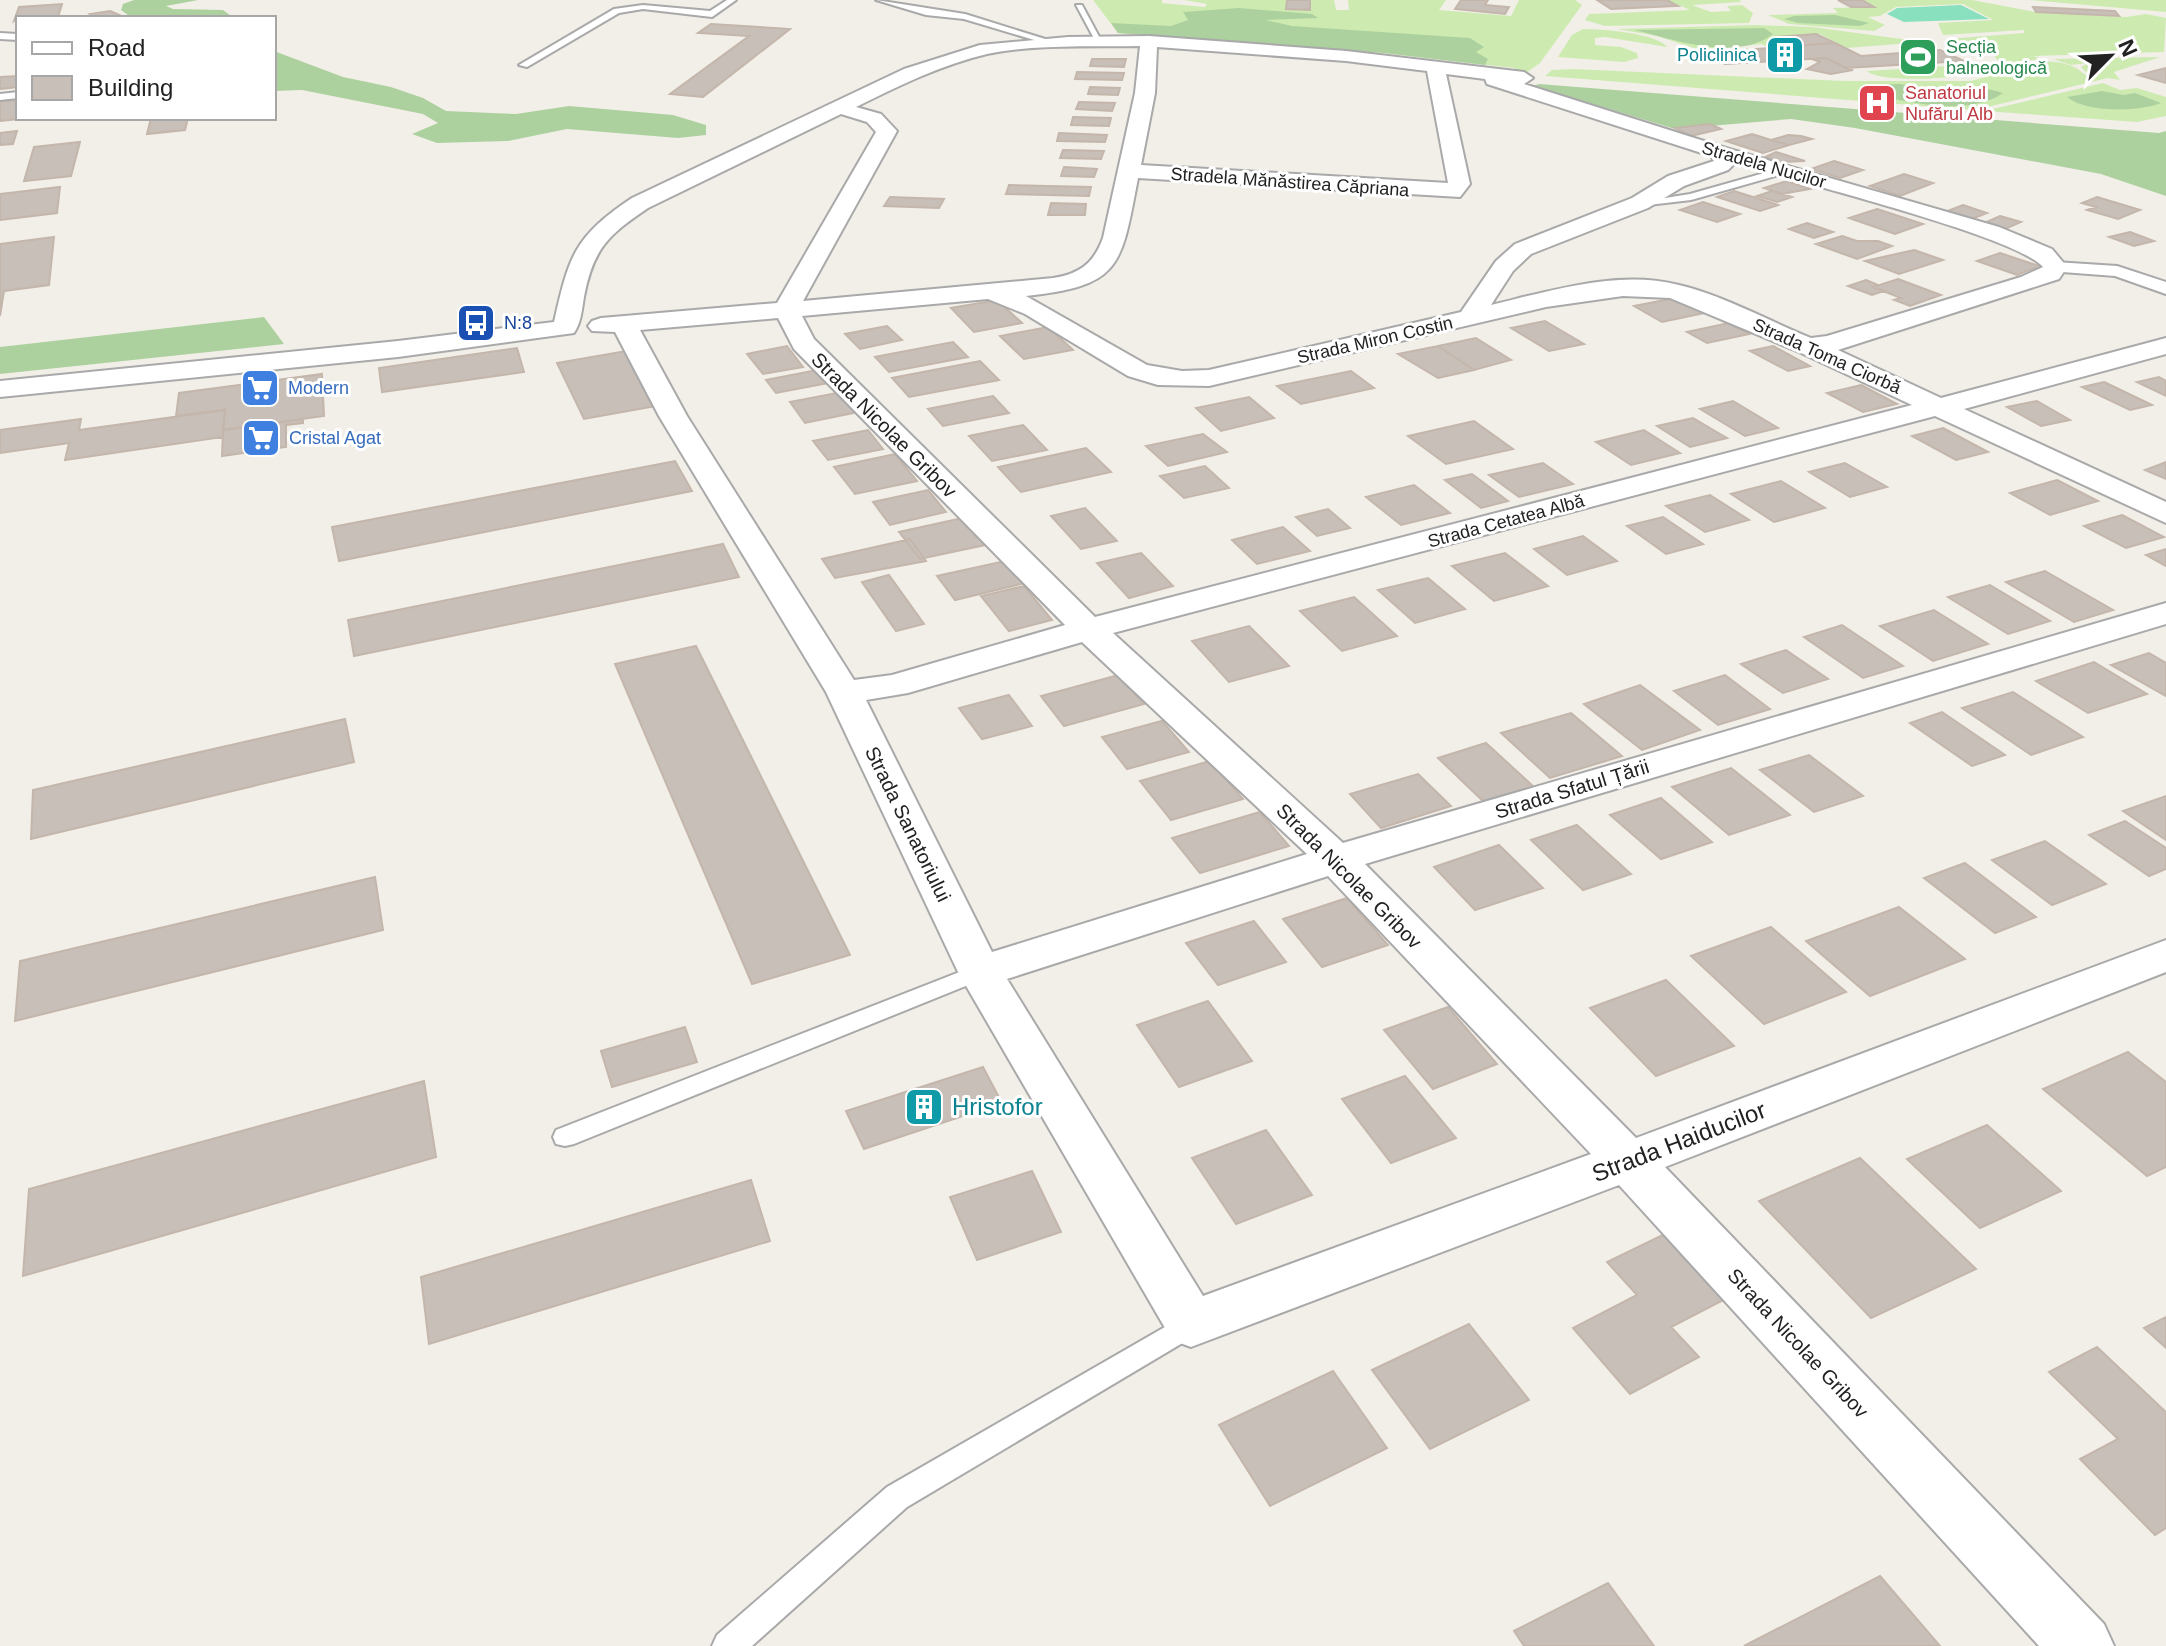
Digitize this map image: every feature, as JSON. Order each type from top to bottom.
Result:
[{"type":"street","points":[[0,389],[398,349],[565,328],[1065,284],[1092,275],[1110,260],[1145,93],[1149,41]]},
{"type":"street","points":[[565,328],[583,251],[606,225],[640,203],[837,107],[957,56],[986,49],[1054,43],[1149,41],[1435,66],[1524,78]]},
{"type":"street","name":"Stradela Mănăstirea Căpriana","points":[[1128,171],[1452,192],[1459,184],[1435,66]]},
{"type":"street","name":"Stradela Nucilor","points":[[1468,70],[1529,94],[1991,232],[2044,254],[2055,267]]},
{"type":"street","points":[[786,309],[887,131],[874,118],[837,107]]},
{"type":"street","name":"Strada Miron Costin","points":[[983,290],[1041,313],[1135,372],[1165,380],[1209,378],[1470,318],[1504,266],[1523,249],[1640,203],[1676,181],[1721,166],[1725,162],[1719,152]]},
{"type":"street","points":[[1808,346],[1830,344],[2030,282],[2050,274],[2055,267],[2117,271],[2166,288]]},
{"type":"street","name":"Strada Toma Ciorbă","points":[[1470,318],[1602,288],[1652,287],[1691,297],[1808,346],[2166,514]]},
{"type":"street","name":"Strada Nicolae Gribov","points":[[786,309],[803,343],[1088,629],[1336,859],[1628,1161],[2082,1646]]},
{"type":"street","name":"Strada Sanatoriului","points":[[624,325],[673,416],[844,692],[980,972],[1191,1324]]},
{"type":"street","name":"Strada Cetatea Albă","points":[[844,692],[895,685],[1088,629],[1545,512],[2166,346]]},
{"type":"street","name":"Strada Sfatul Țării","points":[[980,972],[1336,859],[2166,613]]},
{"type":"street","name":"Strada Haiducilor","points":[[1191,1324],[2166,955]]},
{"type":"lane","points":[[524,65],[617,11],[643,7],[712,14],[732,0]]},
{"type":"lane","points":[[880,0],[926,12],[965,17],[1054,43]]},
{"type":"lane","points":[[1079,7],[1100,42]]},
{"type":"lane","points":[[1640,203],[1691,197],[1782,171]]},
{"type":"lane","points":[[565,1137],[980,972]]},
{"type":"lane","points":[[728,1646],[897,1497],[1191,1324]]},
{"type":"green space","points":[[134,0],[198,0],[166,6],[173,9],[223,10],[231,16],[129,16],[121,10],[123,4]]},
{"type":"green space","points":[[1093,0],[1162,0],[1162,3],[1205,7],[1207,4],[1184,0],[1287,0],[1287,9],[1309,10],[1310,0],[1334,0],[1336,10],[1349,10],[1348,0],[1446,0],[1439,10],[1511,16],[1519,0],[1575,0],[1582,5],[1540,63],[1523,75],[1514,68],[1384,53],[1118,33]]},
{"type":"green space","points":[[1667,0],[1739,0],[1742,2],[1692,5],[1711,12],[1731,11],[1727,6],[1742,5],[1753,13],[1749,23],[1605,26],[1585,20],[1589,14],[1690,10]]},
{"type":"green space","points":[[1862,0],[1972,0],[2036,12],[2126,17],[2146,14],[2166,18],[2164,52],[2033,56],[2043,59],[2000,64],[1994,55],[1947,39],[2024,33],[2024,30],[1943,35],[1938,23],[1993,20],[1963,4],[1896,7],[1880,16],[1868,17],[1885,25],[1874,31],[1789,24],[1768,15],[1838,13],[1833,8],[1872,7]]},
{"type":"green space","points":[[2029,0],[2166,0],[2166,12]]},
{"type":"green space","points":[[1961,5],[1989,19],[1904,22],[1887,14],[1897,8]]},
{"type":"green space","points":[[1239,8],[1312,14],[1318,18],[1265,20],[1292,26],[1470,38],[1484,47],[1476,52],[1488,59],[1485,65],[1384,53],[1118,33],[1111,23],[1171,26],[1188,20],[1183,12]]},
{"type":"green space","points":[[1835,15],[1869,23],[1860,26],[1798,23],[1784,19],[1794,16]]},
{"type":"green space","points":[[1755,25],[1812,27],[1924,42],[1846,48],[1820,34],[1776,37],[1794,46],[1769,48],[1762,44],[1700,50],[1657,36],[1617,29]]},
{"type":"green space","points":[[1764,28],[1773,34],[1741,47],[1724,48],[1686,43],[1635,30]]},
{"type":"green space","points":[[1583,29],[1641,35],[1667,47],[1605,37],[1595,38],[1595,45],[1621,47],[1637,53],[1638,58],[1624,62],[1558,57],[1572,35]]},
{"type":"green space","points":[[276,52],[343,77],[391,87],[423,98],[446,111],[516,114],[569,106],[673,115],[706,125],[706,135],[678,138],[567,129],[508,141],[437,143],[412,134],[438,123],[423,114],[302,90],[276,91]]},
{"type":"green space","points":[[2160,57],[2114,72],[2120,80],[2108,78],[1975,110],[1545,76],[1552,70],[1573,69],[1844,81],[1971,81],[2000,73],[2003,66],[2038,69],[2020,66],[2047,62],[2067,64],[2091,77],[2081,67],[2088,63],[2071,65],[2053,59]]},
{"type":"green space","points":[[1986,66],[1986,69],[1925,79],[1889,78],[1867,71]]},
{"type":"green space","points":[[2103,83],[2120,90],[2137,88],[2166,97],[2166,116],[2137,122],[1984,111]]},
{"type":"green space","points":[[1539,84],[2159,133],[2166,131],[2166,196],[2101,174],[1791,119],[1675,129],[1533,86]]},
{"type":"green space","points":[[1862,85],[1989,89],[2003,93],[1987,101],[1952,106],[1914,103],[1860,92]]},
{"type":"green space","points":[[2102,91],[2124,95],[2135,93],[2161,103],[2113,109],[2087,106],[2067,97]]},
{"type":"green space","points":[[264,317],[284,344],[0,374],[0,347]]},
{"type":"building","points":[[1287,0],[1310,0],[1310,10],[1286,9]]},
{"type":"building","points":[[1461,0],[1488,0],[1485,5],[1509,7],[1505,14],[1455,9]]},
{"type":"building","points":[[1597,0],[1667,0],[1678,6],[1611,9]]},
{"type":"building","points":[[1838,0],[1862,0],[1874,7],[1851,7]]},
{"type":"building","points":[[62,4],[58,16],[16,16],[14,21],[19,7]]},
{"type":"building","points":[[2033,7],[2115,11],[2119,16],[2036,12]]},
{"type":"building","points":[[110,11],[122,16],[94,16],[90,14]]},
{"type":"building","points":[[711,24],[790,29],[703,97],[670,94],[749,36],[698,33]]},
{"type":"building","points":[[1816,34],[1835,43],[1794,46],[1774,37]]},
{"type":"building","name":"Policlinica","points":[[1835,43],[1861,56],[1940,50],[1964,61],[1846,68],[1826,58],[1725,64],[1704,53]]},
{"type":"building","points":[[1826,58],[1853,70],[1831,74],[1807,69],[1820,62],[1812,59]]},
{"type":"building","points":[[1092,59],[1126,59],[1124,67],[1090,66]]},
{"type":"building","points":[[2166,68],[2166,83],[2138,75]]},
{"type":"building","points":[[1077,72],[1124,73],[1122,80],[1075,79]]},
{"type":"building","points":[[16,76],[16,87],[0,89],[0,77]]},
{"type":"building","points":[[1090,87],[1120,88],[1118,95],[1088,94]]},
{"type":"building","points":[[16,100],[16,119],[0,121],[0,101]]},
{"type":"building","points":[[1079,102],[1115,103],[1112,111],[1076,109]]},
{"type":"building","points":[[1073,117],[1111,118],[1109,126],[1071,125]]},
{"type":"building","points":[[150,120],[188,120],[185,130],[147,134]]},
{"type":"building","points":[[1710,124],[1721,129],[1691,136],[1675,128]]},
{"type":"building","points":[[17,131],[13,144],[0,145],[0,133]]},
{"type":"building","points":[[1059,133],[1107,135],[1105,142],[1057,141]]},
{"type":"building","points":[[1752,134],[1789,145],[1763,153],[1726,141]]},
{"type":"building","points":[[1788,135],[1812,139],[1789,145],[1771,140]]},
{"type":"building","points":[[80,142],[71,176],[24,181],[34,147]]},
{"type":"building","points":[[1063,150],[1104,151],[1101,159],[1060,158]]},
{"type":"building","points":[[1776,152],[1805,161],[1782,162],[1765,157]]},
{"type":"building","points":[[1834,161],[1863,170],[1840,178],[1811,169]]},
{"type":"building","points":[[1064,167],[1097,169],[1094,177],[1061,176]]},
{"type":"building","points":[[1904,174],[1933,183],[1900,196],[1870,186]]},
{"type":"building","points":[[1787,181],[1810,189],[1782,194],[1764,188]]},
{"type":"building","points":[[1009,185],[1091,187],[1089,196],[1006,194]]},
{"type":"building","points":[[60,187],[57,213],[0,220],[0,194]]},
{"type":"building","points":[[1734,191],[1778,205],[1760,211],[1717,197]]},
{"type":"building","points":[[1772,191],[1792,197],[1777,202],[1757,196]]},
{"type":"building","points":[[890,197],[944,199],[939,208],[884,206]]},
{"type":"building","points":[[2097,197],[2140,210],[2118,219],[2087,210],[2096,207],[2082,203]]},
{"type":"building","points":[[1703,202],[1740,214],[1717,222],[1680,210]]},
{"type":"building","points":[[1051,203],[1086,204],[1085,215],[1048,215]]},
{"type":"building","points":[[1963,205],[1987,213],[1969,220],[1945,212]]},
{"type":"building","points":[[1877,209],[1923,224],[1895,234],[1849,218]]},
{"type":"building","points":[[2000,216],[2021,222],[2005,229],[1984,223]]},
{"type":"building","points":[[1807,223],[1833,232],[1814,238],[1789,229]]},
{"type":"building","points":[[2130,232],[2154,241],[2134,246],[2109,237]]},
{"type":"building","points":[[1842,236],[1892,246],[1857,259],[1816,244]]},
{"type":"building","points":[[54,237],[49,285],[4,291],[0,316],[0,244]]},
{"type":"building","points":[[1914,250],[1943,260],[1899,274],[1865,261]]},
{"type":"building","points":[[2000,253],[2039,266],[2017,275],[1977,261]]},
{"type":"building","points":[[1898,279],[1941,295],[1910,306],[1894,300],[1901,298],[1873,287]]},
{"type":"building","points":[[1866,280],[1884,291],[1872,295],[1848,286]]},
{"type":"building","points":[[1680,297],[1709,312],[1662,322],[1634,306]]},
{"type":"building","points":[[997,300],[1022,323],[974,332],[951,308]]},
{"type":"building","points":[[1545,321],[1584,344],[1549,351],[1511,328]]},
{"type":"building","points":[[1729,323],[1749,334],[1707,343],[1687,332]]},
{"type":"building","points":[[887,326],[902,340],[860,349],[845,334]]},
{"type":"building","points":[[1048,327],[1073,350],[1024,359],[1000,336]]},
{"type":"building","points":[[1476,338],[1511,360],[1474,370],[1438,346]]},
{"type":"building","points":[[953,342],[968,357],[889,372],[875,357]]},
{"type":"building","points":[[787,346],[803,367],[763,374],[747,354]]},
{"type":"building","points":[[1438,346],[1474,370],[1438,378],[1398,354]]},
{"type":"building","points":[[1773,346],[1810,366],[1788,371],[1750,351]]},
{"type":"building","points":[[517,348],[524,372],[382,392],[379,368]]},
{"type":"building","points":[[626,351],[656,406],[584,419],[557,363]]},
{"type":"building","points":[[980,361],[999,380],[909,397],[892,378]]},
{"type":"building","points":[[817,370],[828,383],[776,393],[766,380]]},
{"type":"building","points":[[1351,371],[1374,388],[1301,404],[1277,386]]},
{"type":"building","points":[[322,374],[324,416],[223,430],[225,410],[176,416],[179,393]]},
{"type":"building","points":[[2159,377],[2166,381],[2166,396],[2137,382]]},
{"type":"building","points":[[2104,382],[2152,405],[2130,410],[2082,387]]},
{"type":"building","points":[[1861,385],[1897,404],[1863,412],[1827,393]]},
{"type":"building","points":[[842,392],[858,412],[805,423],[790,402]]},
{"type":"building","points":[[993,396],[1009,413],[943,426],[928,409]]},
{"type":"building","points":[[1249,397],[1274,418],[1221,431],[1196,408]]},
{"type":"building","points":[[1733,401],[1778,428],[1745,436],[1700,409]]},
{"type":"building","points":[[2037,401],[2070,420],[2041,426],[2007,407]]},
{"type":"building","points":[[225,410],[223,437],[65,460],[69,443],[0,453],[0,430],[81,419],[79,430]]},
{"type":"building","points":[[1693,418],[1727,438],[1690,447],[1657,426]]},
{"type":"building","points":[[303,419],[303,423],[286,425],[286,447],[222,456],[223,430]]},
{"type":"building","points":[[1474,421],[1513,449],[1446,464],[1408,436]]},
{"type":"building","points":[[1023,425],[1047,450],[992,461],[969,436]]},
{"type":"building","points":[[1943,428],[1988,452],[1956,460],[1912,436]]},
{"type":"building","points":[[868,430],[883,449],[828,460],[813,441]]},
{"type":"building","points":[[1644,430],[1680,453],[1631,465],[1596,442]]},
{"type":"building","points":[[1203,434],[1227,452],[1168,466],[1146,446]]},
{"type":"building","points":[[1086,448],[1111,472],[1021,492],[998,467]]},
{"type":"building","points":[[895,454],[917,481],[855,494],[834,467]]},
{"type":"building","points":[[675,461],[692,491],[339,561],[332,527]]},
{"type":"building","points":[[2166,462],[2166,479],[2145,470]]},
{"type":"building","points":[[1543,463],[1573,484],[1519,497],[1489,475]]},
{"type":"building","points":[[1845,463],[1887,487],[1850,497],[1809,472]]},
{"type":"building","points":[[1205,466],[1229,488],[1184,498],[1160,476]]},
{"type":"building","points":[[1472,474],[1508,501],[1481,508],[1445,480]]},
{"type":"building","points":[[2057,480],[2098,501],[2050,515],[2010,493]]},
{"type":"building","points":[[1781,481],[1825,508],[1774,522],[1731,494]]},
{"type":"building","points":[[1414,485],[1450,513],[1401,525],[1366,497]]},
{"type":"building","points":[[928,490],[946,512],[890,525],[873,502]]},
{"type":"building","points":[[1710,495],[1749,520],[1705,532],[1666,506]]},
{"type":"building","points":[[1085,508],[1117,541],[1081,549],[1051,516]]},
{"type":"building","points":[[1328,509],[1350,528],[1317,536],[1296,517]]},
{"type":"building","points":[[2122,515],[2164,537],[2126,548],[2084,526]]},
{"type":"building","points":[[1663,517],[1703,544],[1666,554],[1627,526]]},
{"type":"building","points":[[962,518],[985,545],[920,559],[899,532]]},
{"type":"building","points":[[1283,527],[1310,551],[1257,564],[1232,540]]},
{"type":"building","points":[[1583,536],[1617,561],[1567,575],[1534,549]]},
{"type":"building","points":[[910,539],[926,561],[835,578],[822,559]]},
{"type":"building","points":[[723,544],[739,577],[354,656],[348,620]]},
{"type":"building","points":[[2166,549],[2166,566],[2146,555]]},
{"type":"building","points":[[1141,553],[1173,586],[1129,598],[1097,563]]},
{"type":"building","points":[[1505,553],[1548,586],[1494,601],[1452,566]]},
{"type":"building","points":[[1014,559],[1033,581],[955,600],[937,576]]},
{"type":"building","points":[[2045,571],[2113,610],[2074,622],[2006,582]]},
{"type":"building","points":[[889,575],[924,624],[896,631],[862,582]]},
{"type":"building","points":[[1428,578],[1465,609],[1415,623],[1378,590]]},
{"type":"building","points":[[1990,585],[2050,621],[2008,634],[1948,597]]},
{"type":"building","points":[[1024,586],[1052,620],[1009,631],[981,596]]},
{"type":"building","points":[[1354,597],[1397,636],[1342,651],[1300,611]]},
{"type":"building","points":[[1934,610],[1988,644],[1933,661],[1880,626]]},
{"type":"building","points":[[1842,625],[1903,666],[1863,678],[1804,637]]},
{"type":"building","points":[[1249,626],[1289,666],[1229,682],[1192,641]]},
{"type":"building","points":[[696,646],[850,955],[752,984],[615,664]]},
{"type":"building","points":[[1786,650],[1828,679],[1783,693],[1741,664]]},
{"type":"building","points":[[2149,653],[2166,663],[2166,696],[2111,665]]},
{"type":"building","points":[[2094,662],[2147,694],[2088,713],[2036,681]]},
{"type":"building","points":[[1119,675],[1144,704],[1064,726],[1041,696]]},
{"type":"building","points":[[1725,675],[1770,709],[1718,725],[1674,691]]},
{"type":"building","points":[[1640,685],[1700,730],[1642,750],[1584,704]]},
{"type":"building","points":[[2013,692],[2083,737],[2031,755],[1962,708]]},
{"type":"building","points":[[1009,695],[1032,726],[982,739],[959,708]]},
{"type":"building","points":[[1942,712],[2005,755],[1972,766],[1910,723]]},
{"type":"building","points":[[1571,713],[1622,756],[1550,778],[1501,733]]},
{"type":"building","points":[[345,719],[354,762],[31,839],[33,790]]},
{"type":"building","points":[[1162,721],[1189,752],[1127,769],[1102,737]]},
{"type":"building","points":[[1486,743],[1534,787],[1484,802],[1438,758]]},
{"type":"building","points":[[1809,755],[1863,796],[1814,812],[1760,770]]},
{"type":"building","points":[[1210,761],[1243,799],[1171,820],[1140,781]]},
{"type":"building","points":[[1731,768],[1790,815],[1729,835],[1672,787]]},
{"type":"building","points":[[1418,774],[1451,806],[1381,828],[1350,794]]},
{"type":"building","points":[[2166,796],[2166,840],[2123,811]]},
{"type":"building","points":[[1661,798],[1712,842],[1661,859],[1610,815]]},
{"type":"building","points":[[1260,812],[1289,846],[1200,873],[1172,838]]},
{"type":"building","points":[[2125,821],[2166,848],[2166,869],[2149,876],[2089,835]]},
{"type":"building","points":[[1577,825],[1631,874],[1583,890],[1531,840]]},
{"type":"building","points":[[2045,841],[2106,884],[2052,905],[1992,860]]},
{"type":"building","points":[[1499,845],[1543,888],[1475,910],[1434,867]]},
{"type":"building","points":[[1965,863],[2036,917],[1995,933],[1924,878]]},
{"type":"building","points":[[375,877],[383,930],[15,1021],[20,961]]},
{"type":"building","points":[[1347,898],[1388,945],[1322,967],[1283,919]]},
{"type":"building","points":[[1899,907],[1965,959],[1870,996],[1806,941]]},
{"type":"building","points":[[1254,921],[1286,962],[1218,985],[1186,943]]},
{"type":"building","points":[[1771,927],[1846,992],[1764,1024],[1691,956]]},
{"type":"building","points":[[1666,980],[1734,1046],[1656,1076],[1590,1008]]},
{"type":"building","points":[[1208,1001],[1252,1061],[1179,1087],[1137,1025]]},
{"type":"building","points":[[1448,1007],[1497,1064],[1433,1089],[1384,1030]]},
{"type":"building","points":[[685,1027],[697,1062],[612,1087],[601,1051]]},
{"type":"building","points":[[2128,1052],[2166,1082],[2166,1167],[2147,1176],[2043,1089]]},
{"type":"building","name":"Hristofor","points":[[983,1067],[1002,1103],[864,1149],[846,1111]]},
{"type":"building","points":[[1405,1076],[1456,1138],[1391,1163],[1342,1099]]},
{"type":"building","points":[[424,1081],[436,1157],[23,1276],[29,1189]]},
{"type":"building","points":[[1987,1125],[2061,1191],[1980,1228],[1907,1159]]},
{"type":"building","points":[[1266,1130],[1312,1195],[1236,1224],[1192,1158]]},
{"type":"building","points":[[1860,1158],[1976,1269],[1871,1318],[1759,1201]]},
{"type":"building","points":[[1032,1171],[1061,1232],[977,1260],[950,1197]]},
{"type":"building","points":[[751,1180],[770,1241],[429,1344],[421,1277]]},
{"type":"building","points":[[1675,1229],[1737,1293],[1671,1327],[1699,1357],[1630,1394],[1573,1328],[1637,1295],[1607,1262]]},
{"type":"building","points":[[2166,1317],[2166,1348],[2144,1328]]},
{"type":"building","points":[[1469,1324],[1529,1400],[1430,1449],[1372,1370]]},
{"type":"building","points":[[2097,1347],[2166,1412],[2166,1528],[2155,1535],[2080,1459],[2118,1439],[2049,1372]]},
{"type":"building","points":[[1333,1371],[1387,1448],[1270,1506],[1219,1425]]},
{"type":"building","points":[[1880,1576],[1940,1646],[1744,1646]]},
{"type":"building","points":[[1608,1583],[1654,1646],[1524,1646],[1514,1631]]},
{"type":"place","name":"Policlinica","points":[[1785,55]]},
{"type":"place","name":"Secția balneologică","points":[[1918,57]]},
{"type":"place","name":"Sanatoriul Nufărul Alb","points":[[1877,103]]},
{"type":"place","name":"N:8","points":[[476,323]]},
{"type":"place","name":"Modern","points":[[260,388]]},
{"type":"place","name":"Cristal Agat","points":[[261,438]]},
{"type":"place","name":"Hristofor","points":[[924,1107]]}]
